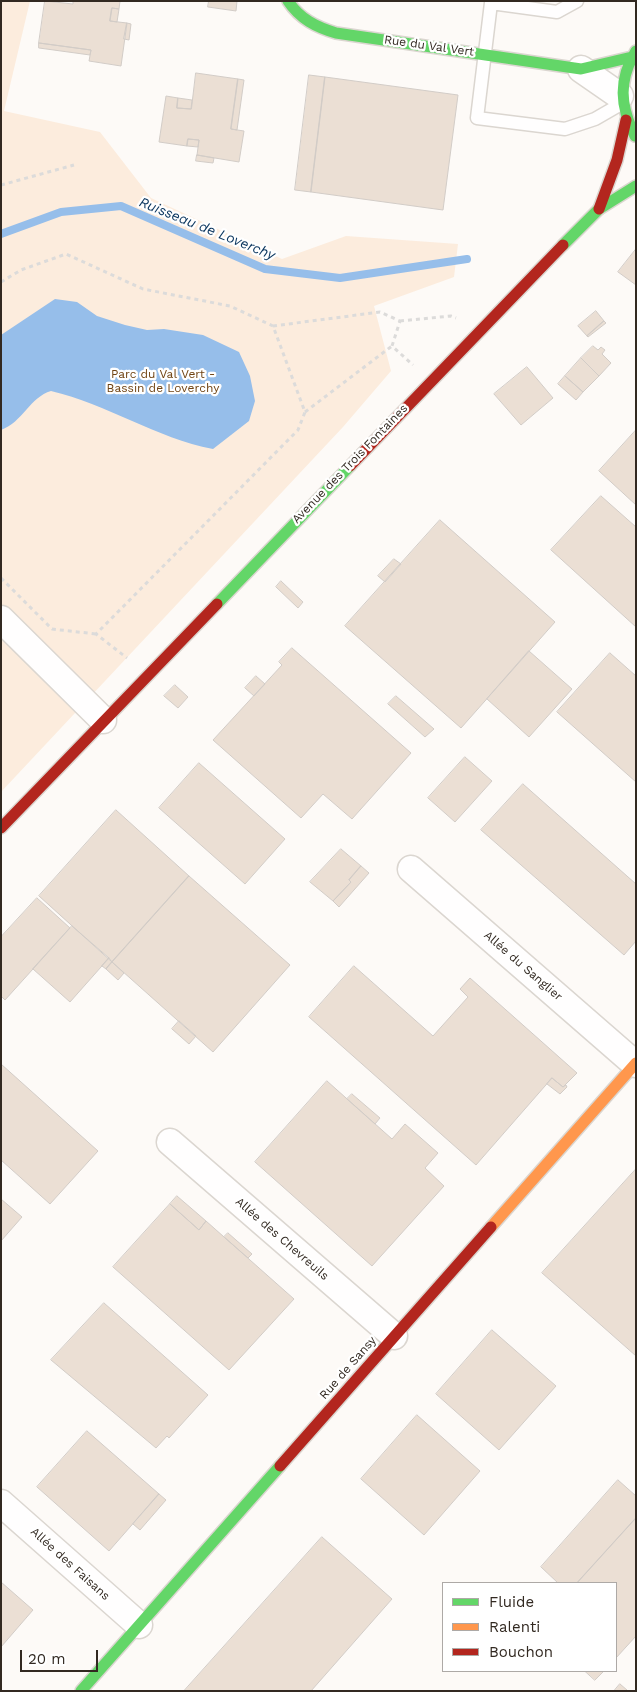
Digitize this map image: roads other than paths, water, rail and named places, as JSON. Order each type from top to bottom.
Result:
[{"type":"street","name":"Rue du Val Vert","points":[[288,1],[292,8],[314,26],[336,32],[484,55],[581,69],[634,54]]},
{"type":"street","name":"Avenue des Trois Fontaines","points":[[600,208],[617,160],[623,76],[634,54]]},
{"type":"street","name":"Rue du Val Vert","points":[[581,69],[622,107]]},
{"type":"street","points":[[622,107],[636,137]]},
{"type":"street","name":"Avenue des Trois Fontaines","points":[[1,828],[430,381],[600,208],[636,186]]},
{"type":"street","points":[[1,619],[103,720]]},
{"type":"street","name":"Allée du Sanglier","points":[[411,869],[635,1063]]},
{"type":"street","name":"Rue de Sansy","points":[[81,1691],[635,1063]]},
{"type":"street","name":"Allée des Chevreuils","points":[[170,1142],[394,1336]]},
{"type":"street","name":"Allée des Faisans","points":[[1,1503],[139,1625]]},
{"type":"lane","points":[[577,1],[557,12],[487,2],[484,55],[476,118],[565,129],[622,107]]},
{"type":"water","points":[[55,299],[77,302],[97,316],[125,325],[147,330],[164,329],[203,335],[239,352],[250,376],[255,401],[249,421],[213,449],[172,437],[92,404],[51,391],[37,399],[15,421],[1,430],[1,335]]},
{"type":"waterway","name":"Ruisseau de Loverchy","points":[[1,234],[61,212],[121,206],[265,269],[340,278],[467,259]]},
{"type":"park label","name":"Parc du Val Vert - Bassin de Loverchy","points":[[163,381]]}]
